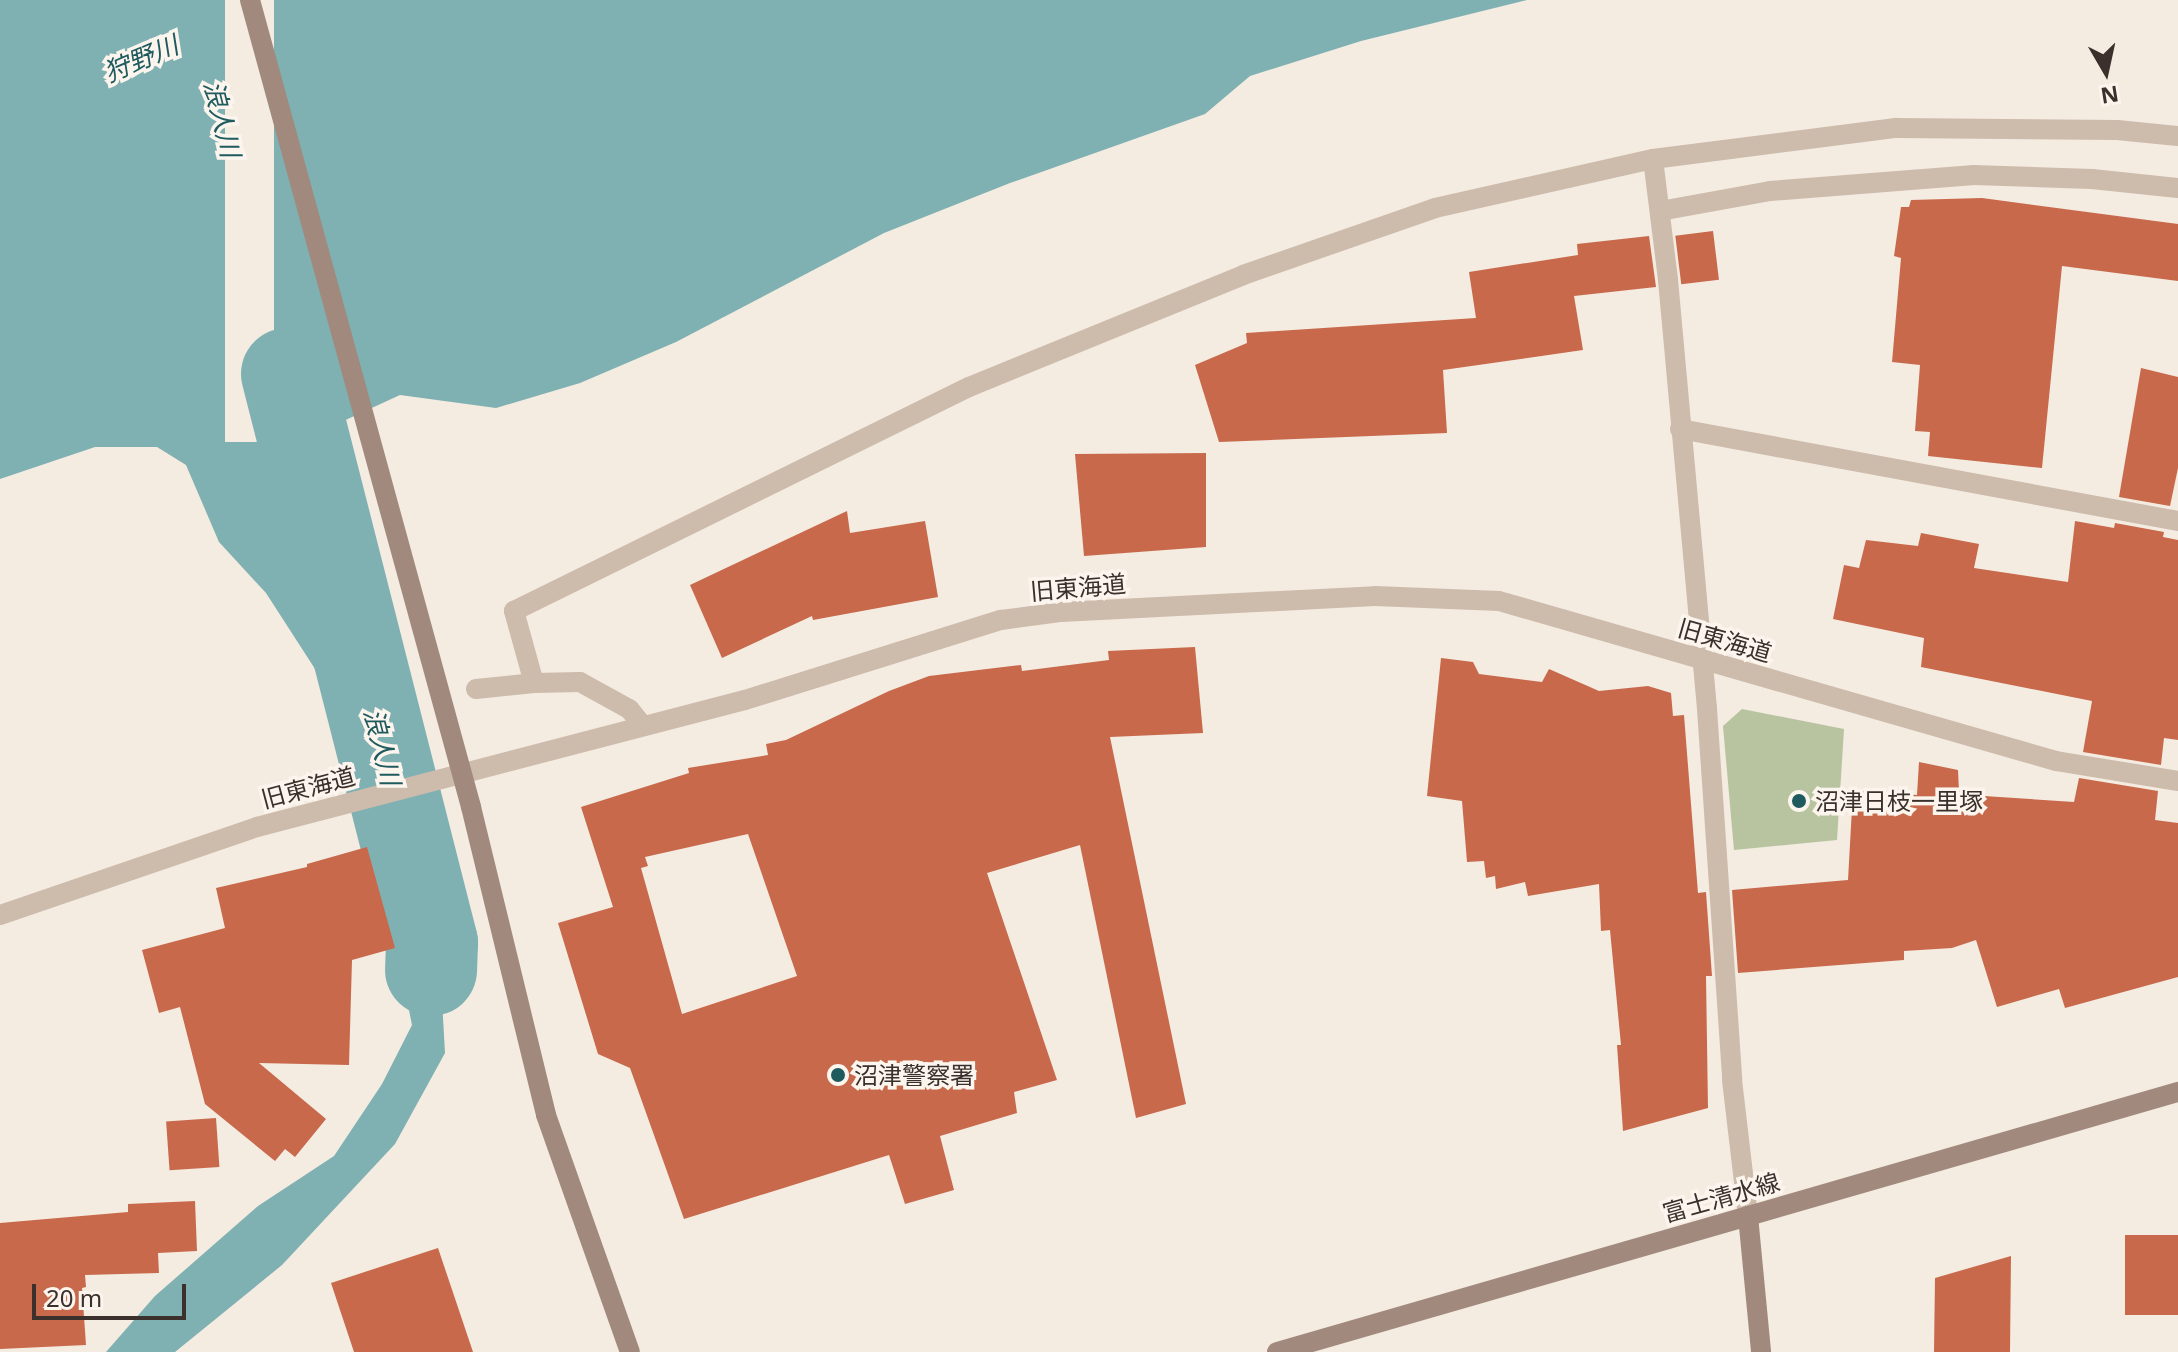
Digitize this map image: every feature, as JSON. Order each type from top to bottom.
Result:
[{"type":"street","points":[[250,0],[471,807],[546,1115],[630,1352]]},
{"type":"street","points":[[534,683],[514,611],[969,387],[1243,275],[1435,208],[1653,159],[1896,128],[2117,130],[2178,136]]},
{"type":"street","points":[[1653,159],[1702,661],[1732,1080],[1761,1352]]},
{"type":"street","points":[[1660,211],[1770,191],[1974,175],[2092,179],[2178,188]]},
{"type":"street","points":[[1680,429],[2178,521]]},
{"type":"street","name":"旧東海道","points":[[0,915],[257,827],[745,700],[1001,620],[1077,611],[1375,596],[1499,601],[2056,761],[2178,781]]},
{"type":"street","points":[[476,689],[580,682],[629,709],[643,726]]},
{"type":"street","name":"富士清水線","points":[[1277,1352],[2178,1092]]},
{"type":"green space","points":[[1742,709],[1844,729],[1837,840],[1734,850],[1723,726]]},
{"type":"water","name":"狩野川","points":[[0,0],[1527,0],[1361,41],[1250,76],[1205,114],[1010,183],[884,233],[676,342],[580,383],[496,408],[400,395],[339,423],[322,451],[315,582],[330,597],[343,655],[317,672],[266,593],[219,542],[186,465],[157,447],[95,447],[0,479]]},
{"type":"water","points":[[408,847],[441,982],[445,1053],[395,1144],[282,1265],[175,1352],[106,1352],[155,1296],[258,1206],[334,1156],[382,1084],[412,1025],[379,862]]},
{"type":"pier","points":[[225,0],[274,0],[274,442],[225,442]]},
{"type":"building","points":[[1982,198],[2178,224],[2178,281],[2062,266],[2042,468],[1928,456],[1930,432],[1915,431],[1920,365],[1892,362],[1901,258],[1894,256],[1901,207],[1909,207],[1911,200]]},
{"type":"building","points":[[1713,231],[1719,280],[1681,284],[1675,236]]},
{"type":"building","points":[[1649,236],[1656,287],[1574,296],[1583,350],[1443,370],[1447,433],[1219,442],[1195,365],[1247,343],[1246,333],[1476,318],[1469,272],[1578,255],[1577,244]]},
{"type":"building","points":[[2141,368],[2178,377],[2178,468],[2170,506],[2119,497]]},
{"type":"building","points":[[1206,453],[1206,547],[1084,556],[1075,454]]},
{"type":"building","points":[[847,511],[850,533],[925,521],[938,597],[813,620],[812,616],[722,658],[690,585]]},
{"type":"building","points":[[2075,521],[2114,528],[2115,523],[2164,532],[2163,537],[2178,540],[2178,740],[2164,738],[2161,765],[2083,752],[2092,701],[1921,667],[1924,638],[1833,619],[1844,565],[1859,568],[1866,540],[1918,546],[1921,533],[1979,544],[1974,568],[2068,582]]},
{"type":"building","points":[[1195,647],[1203,733],[1110,737],[1186,1104],[1136,1118],[1080,845],[987,873],[1057,1080],[1014,1092],[1017,1113],[940,1136],[954,1190],[905,1204],[889,1155],[684,1219],[630,1068],[598,1054],[558,923],[613,907],[581,807],[689,773],[688,768],[768,755],[766,744],[786,740],[889,691],[929,676],[1021,665],[1022,671],[1109,660],[1108,651]],"holes":[[[748,834],[797,976],[682,1014],[641,868],[648,866],[645,857]]]},
{"type":"building","points":[[1441,658],[1473,662],[1479,674],[1542,682],[1549,669],[1599,691],[1648,686],[1671,693],[1673,716],[1684,715],[1698,893],[1706,892],[1712,976],[1706,976],[1708,1108],[1623,1131],[1617,1045],[1621,1045],[1610,930],[1601,931],[1599,884],[1528,896],[1525,882],[1496,889],[1495,876],[1486,878],[1484,861],[1467,862],[1462,801],[1427,796]]},
{"type":"building","points":[[1919,762],[1958,770],[1959,791],[1984,793],[1984,796],[2074,802],[2079,778],[2158,791],[2155,820],[2178,823],[2178,977],[2065,1008],[2059,989],[1997,1007],[1976,940],[1952,948],[1904,951],[1904,960],[1738,973],[1732,890],[1848,880],[1853,790],[1917,795]]},
{"type":"building","points":[[367,847],[395,948],[352,960],[349,1065],[259,1063],[326,1119],[295,1157],[285,1149],[275,1161],[205,1104],[180,1007],[159,1013],[142,950],[225,928],[216,888],[307,867],[307,864]]},
{"type":"building","points":[[216,1118],[219,1167],[170,1170],[166,1121]]},
{"type":"building","points":[[195,1201],[197,1251],[158,1253],[159,1273],[85,1275],[86,1287],[82,1288],[86,1345],[0,1349],[0,1223],[128,1212],[128,1204]]},
{"type":"building","points":[[2125,1235],[2178,1235],[2178,1315],[2125,1315]]},
{"type":"building","points":[[438,1248],[473,1352],[354,1352],[331,1283]]},
{"type":"building","points":[[2011,1256],[2010,1352],[1934,1352],[1935,1278]]},
{"type":"waterway","name":"浪人川","points":[[287,374],[432,943],[431,970]]},
{"type":"place","name":"沼津日枝一里塚","points":[[1799,801]]},
{"type":"place","name":"沼津警察署","points":[[838,1075]]}]
